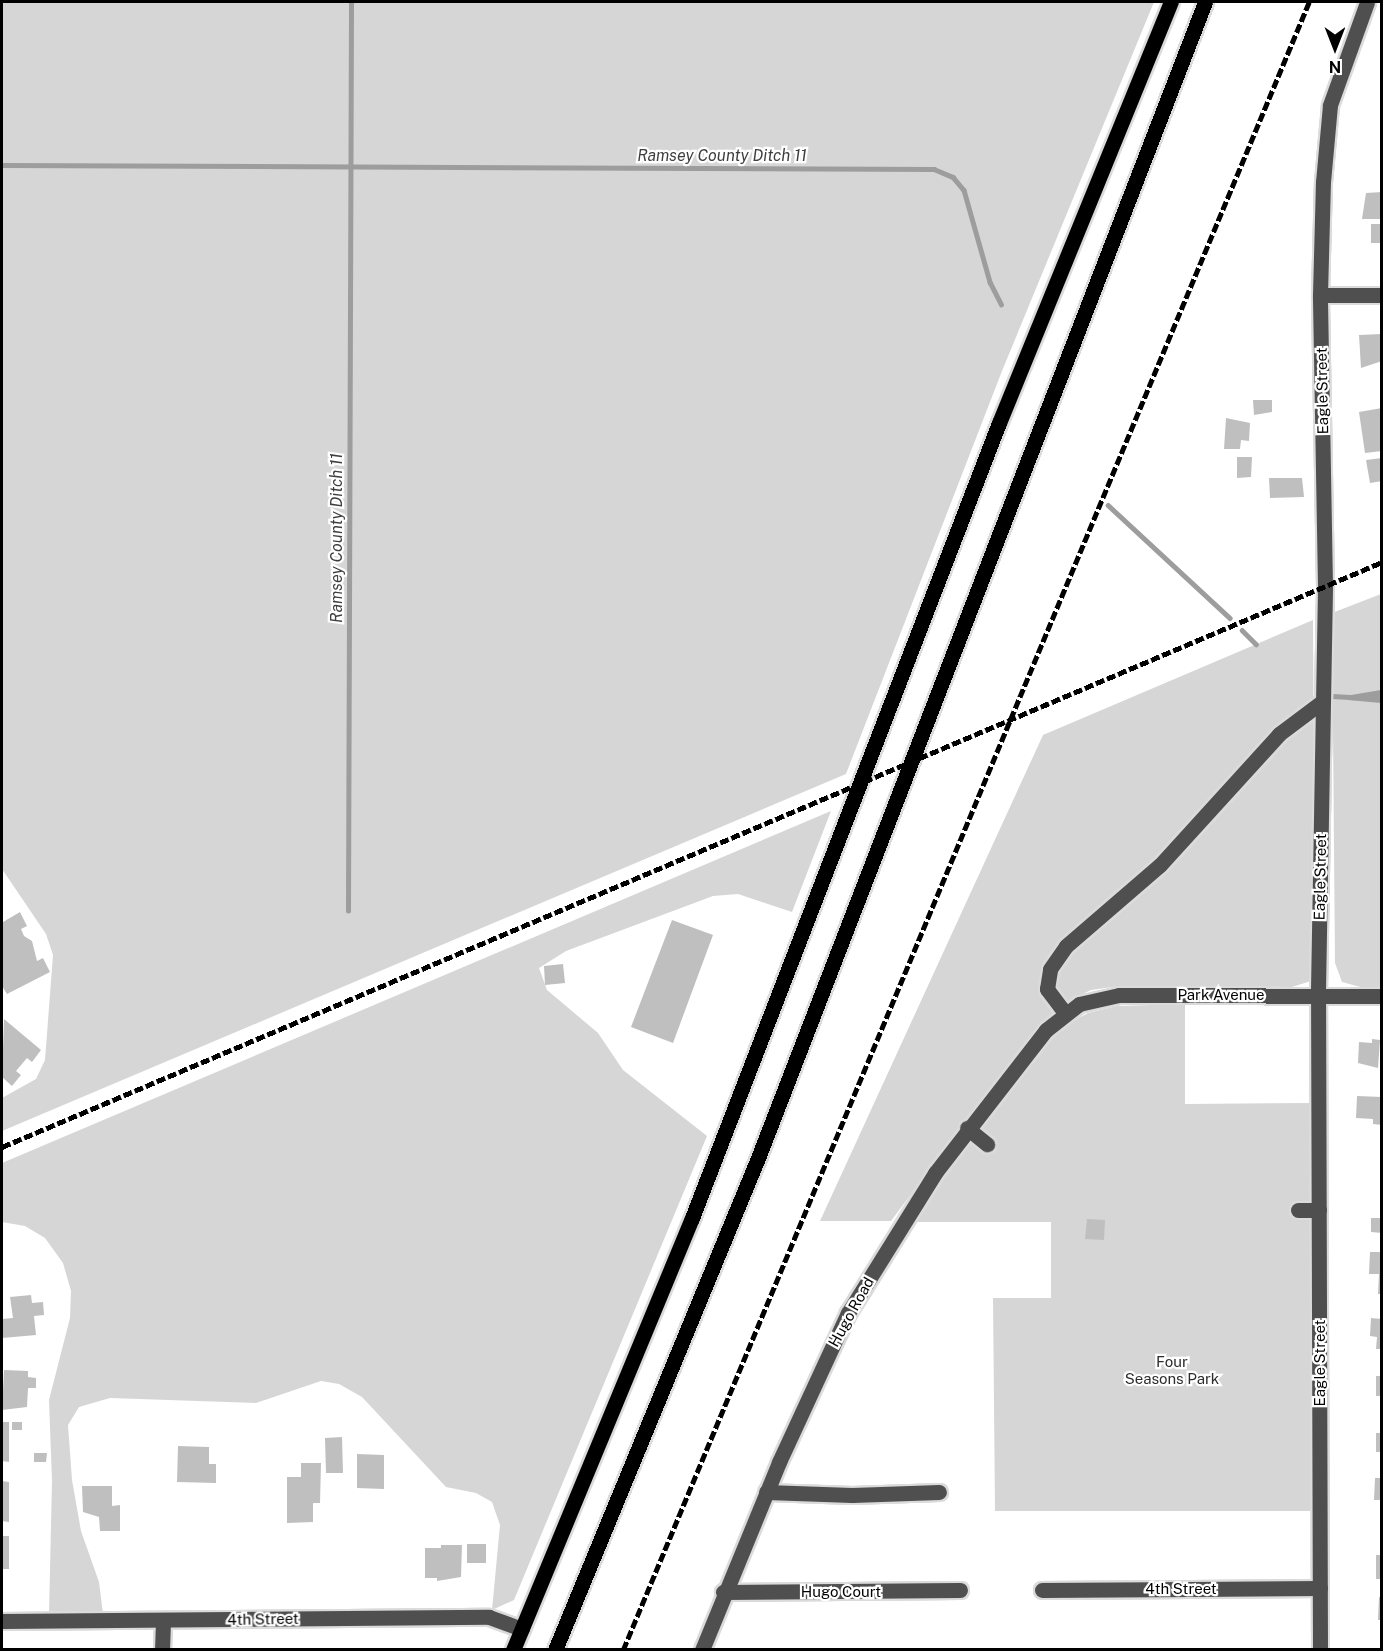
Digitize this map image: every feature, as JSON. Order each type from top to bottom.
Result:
[{"type":"main road","points":[[513,1650],[692,1218],[999,423],[1171,2]]},
{"type":"main road","points":[[555,1650],[758,1158],[1204,2]]},
{"type":"street","name":"Eagle Street","points":[[1320,1650],[1318,995],[1323,701],[1320,295],[1330,105],[1367,2]]},
{"type":"street","points":[[1320,295],[1382,295]]},
{"type":"street","points":[[1065,1013],[1047,989],[1050,969],[1066,946],[1160,865],[1279,734],[1323,701]]},
{"type":"street","name":"Park Avenue","points":[[1065,1013],[1079,1004],[1119,995],[1382,996]]},
{"type":"street","name":"Hugo Road","points":[[702,1650],[723,1592],[766,1492],[848,1313],[891,1239],[967,1128],[1046,1030],[1065,1013]]},
{"type":"street","points":[[967,1128],[987,1144]]},
{"type":"street","points":[[1298,1210],[1319,1210]]},
{"type":"street","points":[[766,1492],[852,1495],[939,1492]]},
{"type":"street","name":"4th Street","points":[[1042,1590],[1320,1588]]},
{"type":"street","name":"Hugo Court","points":[[723,1592],[960,1590]]},
{"type":"street","name":"4th Street","points":[[2,1621],[489,1617],[522,1629]]},
{"type":"street","points":[[162,1650],[163,1620]]},
{"type":"green space","points":[[2,2],[1154,2],[1002,371],[846,774],[2,1131],[2,1098],[36,1079],[45,1060],[53,955],[46,934],[2,869]]},
{"type":"green space","points":[[1381,594],[1381,989],[1364,988],[1342,982],[1335,963],[1332,613]]},
{"type":"green space","points":[[1313,620],[1315,972],[1311,981],[1292,987],[1120,986],[1091,990],[1068,1001],[1022,1046],[891,1221],[820,1221],[1043,735]]},
{"type":"green space","points":[[831,811],[792,912],[738,894],[713,896],[566,951],[539,968],[547,990],[598,1033],[623,1070],[707,1136],[514,1600],[492,1610],[500,1525],[492,1502],[476,1493],[446,1487],[362,1397],[339,1384],[321,1381],[256,1403],[110,1398],[79,1407],[68,1425],[72,1480],[81,1531],[99,1582],[103,1614],[49,1615],[52,1481],[49,1400],[70,1318],[71,1291],[63,1263],[45,1238],[25,1226],[2,1222],[2,1163]]},
{"type":"green space","name":"Four Seasons Park","points":[[1185,1004],[1185,1104],[1313,1103],[1313,1511],[995,1511],[993,1298],[1051,1298],[1051,1222],[913,1222],[1035,1053],[1066,1025],[1088,1013],[1117,1006]]},
{"type":"shaded area","points":[[1381,690],[1381,703],[1348,700],[1351,695]]},
{"type":"building","points":[[1382,192],[1382,219],[1362,219],[1366,193]]},
{"type":"building","points":[[1371,224],[1382,224],[1382,243],[1371,243]]},
{"type":"building","points":[[1382,334],[1382,361],[1361,368],[1359,335]]},
{"type":"building","points":[[1253,400],[1272,400],[1272,412],[1254,415]]},
{"type":"building","points":[[1382,408],[1382,451],[1365,453],[1359,412]]},
{"type":"building","points":[[1226,418],[1250,423],[1249,441],[1241,440],[1240,449],[1224,449]]},
{"type":"building","points":[[1237,457],[1252,457],[1251,477],[1237,478]]},
{"type":"building","points":[[1382,458],[1382,481],[1370,483],[1366,460]]},
{"type":"building","points":[[1269,478],[1302,478],[1304,497],[1270,498]]},
{"type":"building","points":[[20,912],[27,926],[21,929],[24,936],[32,941],[37,961],[43,958],[50,972],[7,994],[2,986],[2,919],[3,922]]},
{"type":"building","points":[[672,920],[713,935],[673,1043],[631,1027]]},
{"type":"building","points":[[563,964],[565,983],[545,985],[544,966]]},
{"type":"building","points":[[4,1019],[41,1050],[32,1062],[27,1058],[16,1071],[21,1075],[12,1086],[2,1077]]},
{"type":"building","points":[[1372,1039],[1380,1040],[1378,1068],[1358,1063],[1359,1042],[1372,1043]]},
{"type":"building","points":[[1357,1096],[1382,1097],[1382,1125],[1373,1124],[1373,1119],[1356,1118]]},
{"type":"building","points":[[1371,1218],[1382,1218],[1382,1233],[1371,1232]]},
{"type":"building","points":[[1087,1219],[1105,1220],[1104,1240],[1085,1239]]},
{"type":"building","points":[[1370,1252],[1382,1252],[1382,1294],[1378,1294],[1379,1274],[1369,1274]]},
{"type":"building","points":[[31,1295],[32,1303],[43,1302],[44,1315],[34,1316],[36,1335],[2,1338],[2,1319],[13,1318],[10,1297]]},
{"type":"building","points":[[1371,1318],[1382,1319],[1382,1349],[1376,1349],[1377,1337],[1370,1336]]},
{"type":"building","points":[[4,1370],[28,1371],[28,1377],[36,1378],[36,1388],[28,1388],[27,1407],[2,1410]]},
{"type":"building","points":[[1376,1376],[1382,1376],[1382,1396],[1376,1396]]},
{"type":"building","points":[[2,1422],[9,1422],[9,1462],[2,1461]]},
{"type":"building","points":[[12,1422],[22,1422],[22,1430],[12,1430]]},
{"type":"building","points":[[1376,1433],[1382,1433],[1382,1452],[1376,1452]]},
{"type":"building","points":[[342,1437],[343,1473],[326,1473],[325,1438]]},
{"type":"building","points":[[178,1446],[209,1447],[209,1464],[216,1464],[216,1483],[177,1482]]},
{"type":"building","points":[[34,1453],[47,1453],[46,1462],[34,1462]]},
{"type":"building","points":[[357,1454],[384,1455],[384,1489],[357,1488]]},
{"type":"building","points":[[301,1463],[321,1463],[320,1503],[313,1503],[313,1522],[287,1523],[287,1477],[301,1477]]},
{"type":"building","points":[[1375,1478],[1382,1478],[1382,1500],[1374,1500]]},
{"type":"building","points":[[2,1481],[9,1482],[9,1522],[2,1521]]},
{"type":"building","points":[[82,1486],[112,1486],[112,1506],[120,1505],[120,1531],[100,1531],[99,1517],[83,1512]]},
{"type":"building","points":[[2,1536],[9,1536],[9,1569],[2,1569]]},
{"type":"building","points":[[467,1544],[486,1544],[486,1563],[467,1563]]},
{"type":"building","points":[[441,1545],[462,1545],[461,1577],[437,1581],[437,1578],[425,1578],[425,1548],[441,1548]]},
{"type":"building","points":[[1376,1555],[1382,1555],[1382,1579],[1376,1579]]},
{"type":"building","points":[[1379,1597],[1382,1597],[1382,1620],[1378,1620]]},
{"type":"waterway","name":"Ramsey County Ditch 11","points":[[348,911],[351,2]]},
{"type":"waterway","name":"Ramsey County Ditch 11","points":[[2,165],[934,169],[953,177],[964,190],[990,282],[1001,304]]},
{"type":"waterway","points":[[1108,505],[1230,618]]},
{"type":"waterway","points":[[1242,630],[1256,644]]},
{"type":"waterway","points":[[1332,696],[1354,697]]},
{"type":"railway","points":[[623,1650],[1309,2]]},
{"type":"railway","points":[[2,1147],[1382,562]]}]
